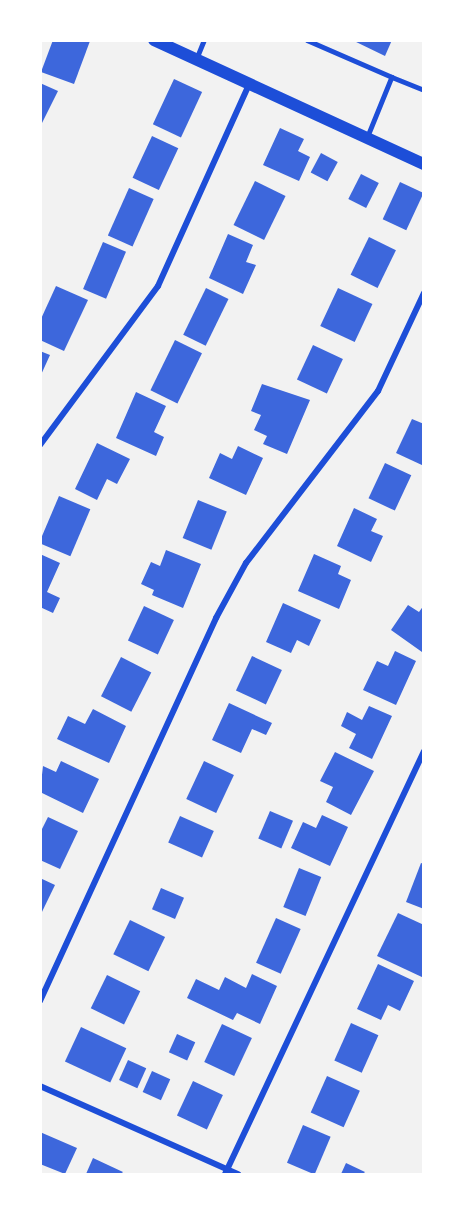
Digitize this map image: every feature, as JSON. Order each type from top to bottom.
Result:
[{"type":"main road","points":[[154,40],[423,164]]},
{"type":"street","points":[[40,445],[158,286],[249,84]]},
{"type":"street","points":[[40,1001],[216,618],[246,563],[378,391],[423,293]]},
{"type":"street","points":[[226,1172],[423,751]]},
{"type":"street","points":[[40,1086],[226,1172],[238,1174]]},
{"type":"lane","points":[[196,60],[204,40]]},
{"type":"lane","points":[[307,40],[423,90]]},
{"type":"lane","points":[[367,138],[392,76]]},
{"type":"building","points":[[53,40],[90,41],[74,84],[41,72]]},
{"type":"building","points":[[352,40],[392,40],[385,56]]},
{"type":"building","points":[[174,79],[202,92],[181,137],[153,124]]},
{"type":"building","points":[[40,83],[58,91],[40,127]]},
{"type":"building","points":[[280,128],[304,139],[298,151],[310,157],[299,181],[263,165]]},
{"type":"building","points":[[152,136],[178,148],[159,190],[133,178]]},
{"type":"building","points":[[321,153],[338,162],[327,181],[311,172]]},
{"type":"building","points":[[361,174],[379,183],[366,208],[348,199]]},
{"type":"building","points":[[255,181],[286,196],[264,240],[234,225]]},
{"type":"building","points":[[400,182],[424,193],[406,230],[383,219]]},
{"type":"building","points":[[129,188],[154,199],[133,246],[108,236]]},
{"type":"building","points":[[228,234],[253,245],[246,262],[256,265],[243,294],[209,278]]},
{"type":"building","points":[[369,237],[396,250],[378,288],[351,275]]},
{"type":"building","points":[[103,242],[126,252],[106,299],[83,289]]},
{"type":"building","points":[[56,286],[88,300],[64,351],[40,340],[40,321]]},
{"type":"building","points":[[206,288],[228,299],[206,346],[183,335]]},
{"type":"building","points":[[338,288],[372,304],[355,342],[320,326]]},
{"type":"building","points":[[175,340],[202,353],[177,403],[150,390]]},
{"type":"building","points":[[313,345],[343,359],[327,393],[297,379]]},
{"type":"building","points":[[40,351],[50,355],[40,377]]},
{"type":"building","points":[[262,384],[310,400],[287,454],[263,444],[267,436],[254,430],[261,415],[251,411]]},
{"type":"building","points":[[136,392],[166,406],[154,432],[164,437],[156,456],[116,438]]},
{"type":"building","points":[[412,419],[424,424],[424,466],[396,453]]},
{"type":"building","points":[[97,443],[130,459],[117,484],[107,479],[97,500],[75,489]]},
{"type":"building","points":[[238,446],[263,458],[246,495],[209,478],[220,453],[232,459]]},
{"type":"building","points":[[385,463],[411,475],[395,511],[369,498]]},
{"type":"building","points":[[59,496],[90,509],[70,556],[40,543]]},
{"type":"building","points":[[198,500],[227,512],[211,550],[183,538]]},
{"type":"building","points":[[354,508],[377,519],[371,531],[383,536],[371,562],[337,546]]},
{"type":"building","points":[[166,550],[201,564],[183,608],[152,595],[154,590],[141,584],[151,562],[160,566]]},
{"type":"building","points":[[40,554],[60,563],[47,592],[60,598],[53,613],[40,607]]},
{"type":"building","points":[[314,554],[341,566],[338,574],[351,580],[339,609],[298,591]]},
{"type":"building","points":[[283,603],[321,620],[309,646],[297,640],[291,653],[266,642]]},
{"type":"building","points":[[408,605],[419,612],[424,605],[422,652],[391,630]]},
{"type":"building","points":[[144,606],[174,620],[158,654],[128,640]]},
{"type":"building","points":[[395,651],[416,661],[396,705],[363,690],[377,661],[388,666]]},
{"type":"building","points":[[252,656],[282,670],[266,704],[236,690]]},
{"type":"building","points":[[121,657],[151,672],[131,712],[101,696]]},
{"type":"building","points":[[229,703],[272,723],[266,735],[252,729],[241,753],[212,740]]},
{"type":"building","points":[[369,706],[392,716],[372,759],[349,748],[356,734],[341,726],[347,712],[362,720]]},
{"type":"building","points":[[93,709],[126,726],[109,763],[57,739],[68,716],[85,724]]},
{"type":"building","points":[[335,752],[374,771],[351,815],[326,802],[333,787],[320,781]]},
{"type":"building","points":[[61,761],[99,779],[83,813],[40,792],[43,766],[56,772]]},
{"type":"building","points":[[204,761],[234,775],[216,813],[186,799]]},
{"type":"building","points":[[270,811],[293,821],[281,848],[258,839]]},
{"type":"building","points":[[322,815],[348,827],[330,866],[291,848],[303,822],[316,828]]},
{"type":"building","points":[[180,816],[214,831],[202,858],[168,842]]},
{"type":"building","points":[[48,817],[78,831],[60,869],[40,860],[40,833]]},
{"type":"building","points":[[421,863],[424,864],[424,909],[406,902]]},
{"type":"building","points":[[299,868],[321,877],[306,916],[283,907]]},
{"type":"building","points":[[40,878],[55,885],[40,916]]},
{"type":"building","points":[[161,888],[184,898],[175,919],[152,909]]},
{"type":"building","points":[[398,913],[424,925],[424,978],[377,956]]},
{"type":"building","points":[[276,918],[301,929],[281,974],[256,963]]},
{"type":"building","points":[[130,920],[165,937],[148,971],[113,954]]},
{"type":"building","points":[[378,964],[414,981],[400,1011],[388,1005],[381,1020],[357,1009]]},
{"type":"building","points":[[252,974],[277,986],[260,1024],[237,1013],[233,1020],[187,998],[196,979],[219,990],[225,977],[246,988]]},
{"type":"building","points":[[107,975],[140,991],[124,1024],[91,1008]]},
{"type":"building","points":[[351,1023],[378,1035],[362,1073],[334,1060]]},
{"type":"building","points":[[222,1024],[252,1038],[234,1076],[204,1062]]},
{"type":"building","points":[[81,1027],[126,1048],[110,1083],[65,1061]]},
{"type":"building","points":[[177,1034],[195,1042],[187,1060],[169,1052]]},
{"type":"building","points":[[128,1060],[146,1068],[137,1088],[119,1080]]},
{"type":"building","points":[[152,1071],[170,1079],[161,1100],[143,1092]]},
{"type":"building","points":[[327,1076],[360,1091],[344,1127],[311,1113]]},
{"type":"building","points":[[193,1081],[223,1095],[207,1129],[177,1115]]},
{"type":"building","points":[[303,1125],[331,1137],[315,1174],[287,1163]]},
{"type":"building","points":[[40,1132],[77,1148],[65,1174],[40,1164]]},
{"type":"building","points":[[93,1158],[123,1172],[121,1174],[86,1174]]},
{"type":"building","points":[[346,1163],[365,1172],[363,1174],[341,1174]]}]
